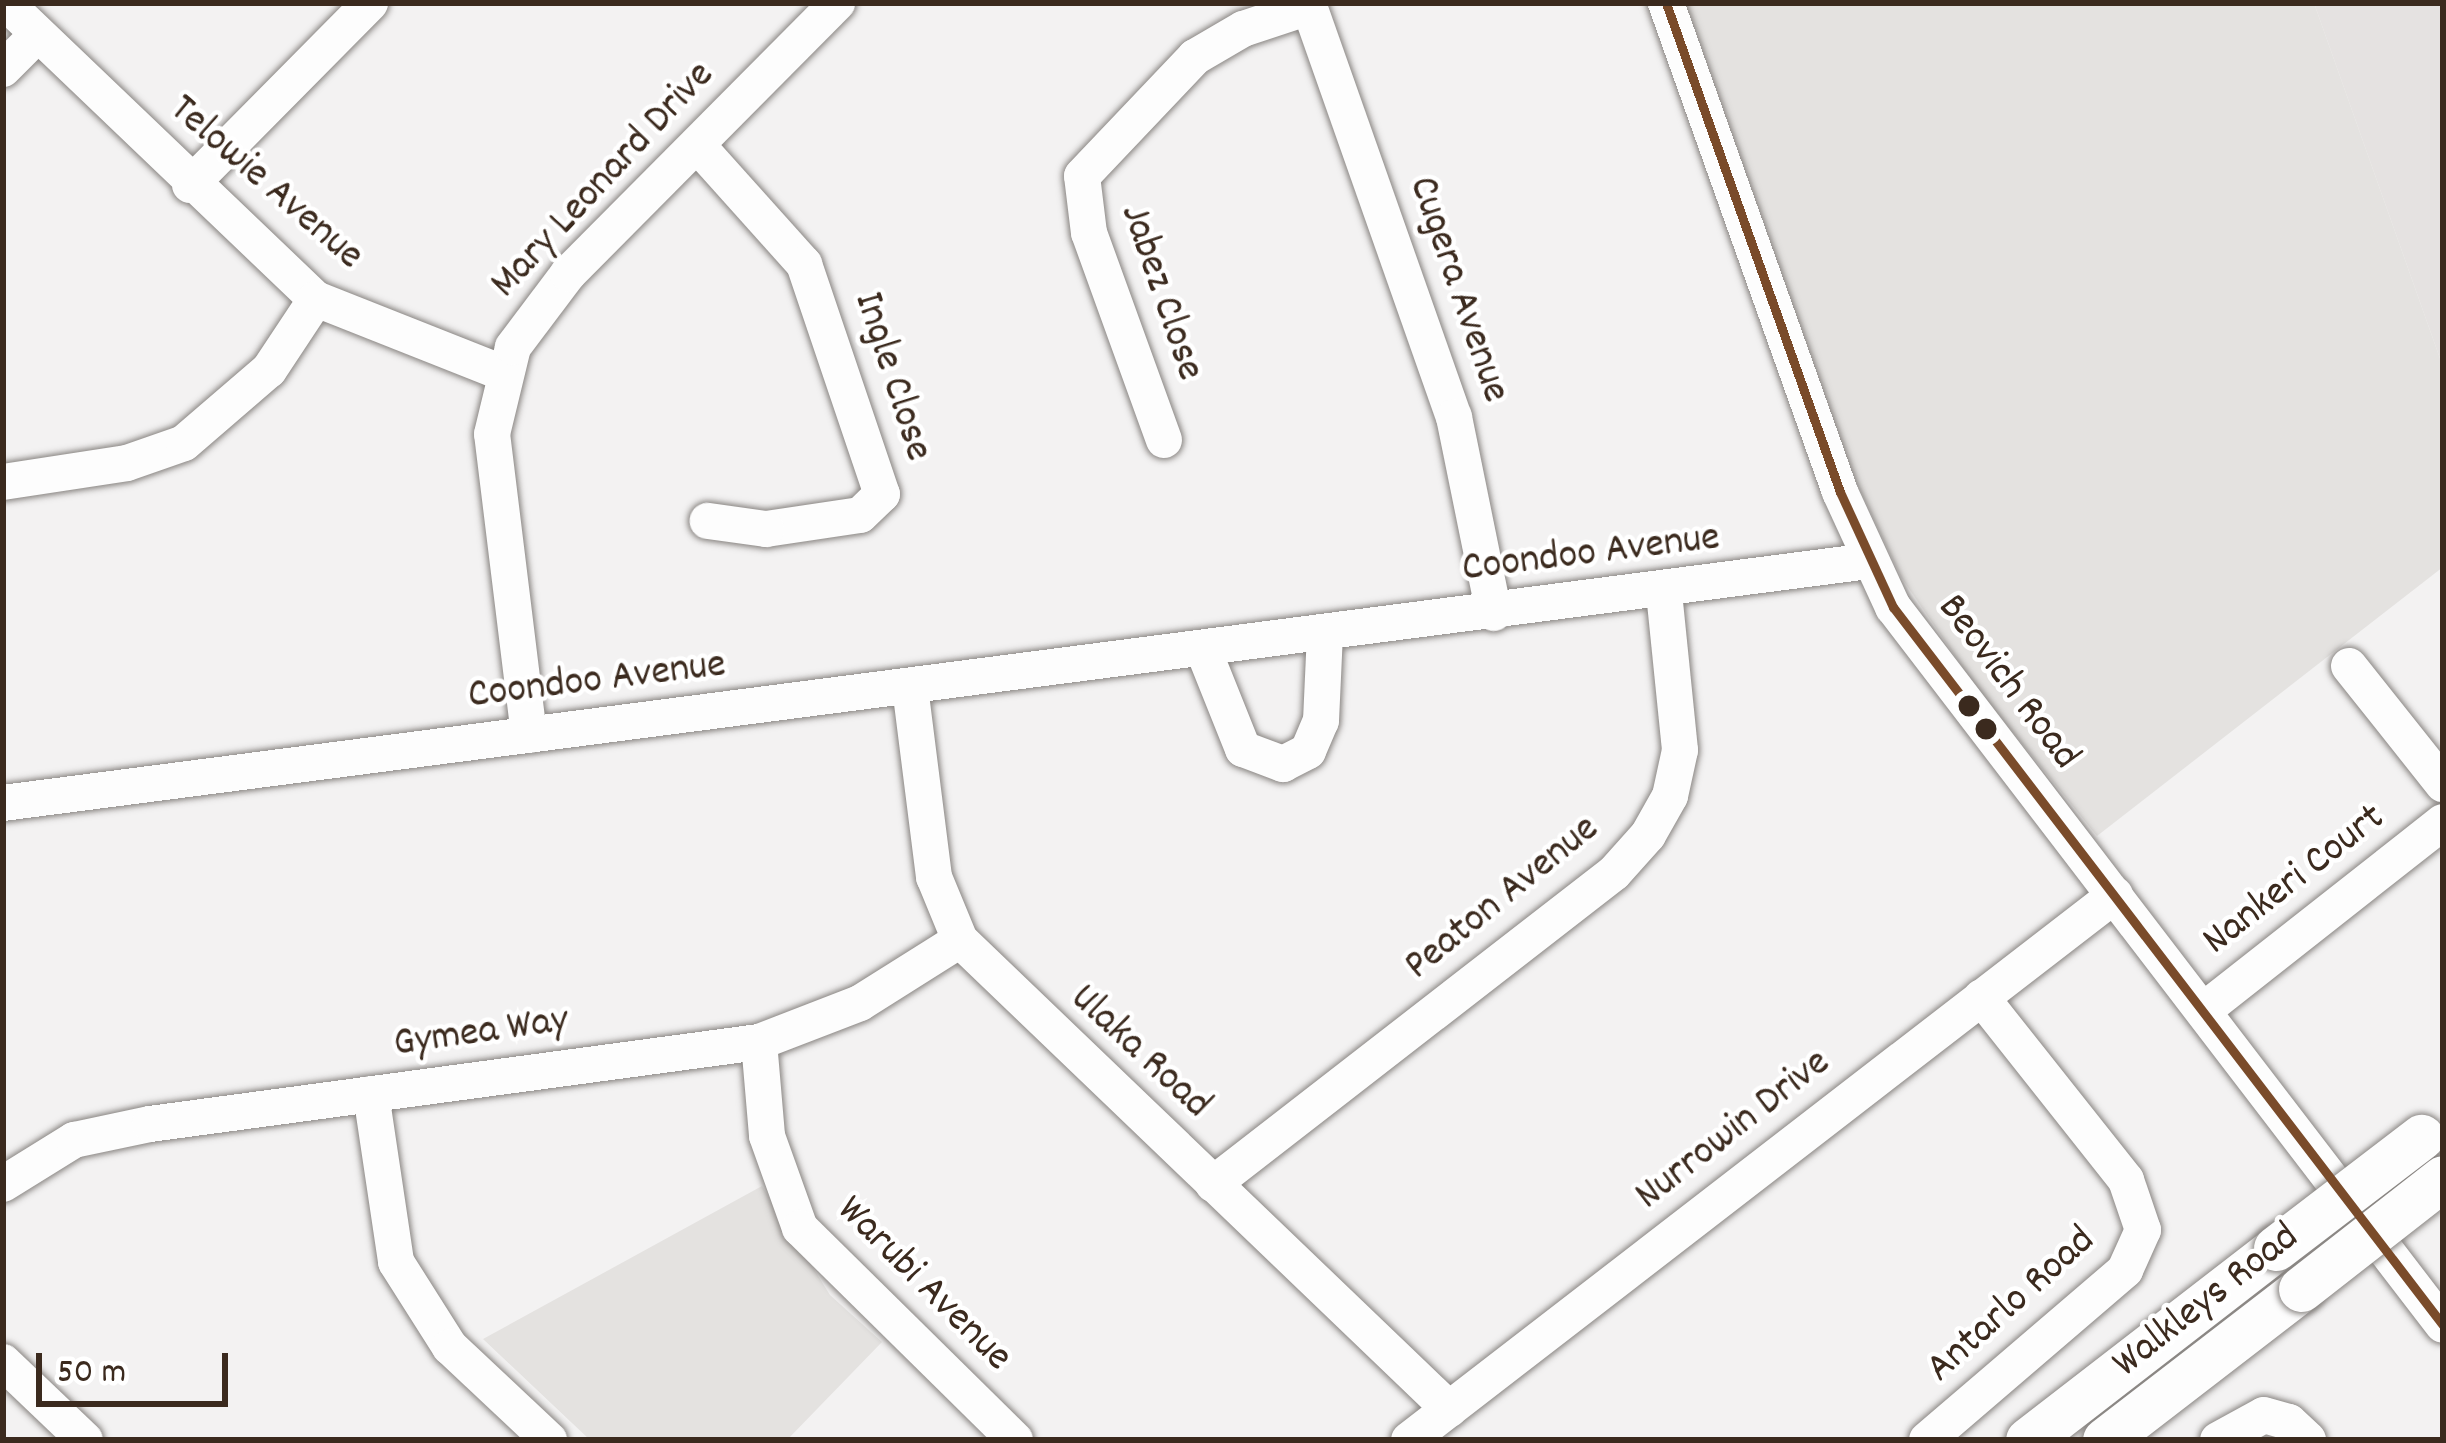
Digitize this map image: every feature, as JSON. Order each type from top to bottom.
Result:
[{"type":"main road","name":"Walkleys Road","points":[[2029,1440],[2432,1128]]},
{"type":"main road","name":"Walkleys Road","points":[[2105,1440],[2443,1178]]},
{"type":"street","name":"Telowie Avenue","points":[[5,3],[316,299],[503,373]]},
{"type":"street","points":[[190,184],[370,3]]},
{"type":"street","name":"Mary Leonard Drive","points":[[529,735],[493,454],[503,373],[547,296],[837,3]]},
{"type":"street","name":"Beovich Road","points":[[1666,3],[1868,561],[1920,646],[2443,1325]]},
{"type":"street","name":"Jabez Close","points":[[1164,440],[1089,232],[1082,176],[1196,57],[1223,38],[1308,5]]},
{"type":"street","name":"Cugera Avenue","points":[[1308,5],[1454,417],[1494,613]]},
{"type":"street","points":[[3,69],[38,35]]},
{"type":"street","name":"Ingle Close","points":[[698,146],[804,264],[882,494],[860,515],[766,529],[708,521]]},
{"type":"street","points":[[3,482],[127,463],[184,443],[269,370],[316,299]]},
{"type":"street","name":"Coondoo Avenue","points":[[3,803],[1664,592],[1868,561]]},
{"type":"street","name":"Peaton Avenue","points":[[1213,1184],[1614,873],[1648,835],[1670,796],[1680,750],[1664,592]]},
{"type":"street","points":[[1203,649],[1243,749],[1283,764],[1308,751],[1321,721],[1325,633]]},
{"type":"street","points":[[2349,666],[2443,784]]},
{"type":"street","name":"Ulaka Road","points":[[910,687],[934,877],[960,940],[1449,1409]]},
{"type":"street","name":"Nankeri Court","points":[[2204,1010],[2443,822]]},
{"type":"street","name":"Nurrowin Drive","points":[[1409,1440],[2115,895]]},
{"type":"street","name":"Gymea Way","points":[[3,1184],[45,1153],[104,1133],[759,1042],[860,1003],[960,940]]},
{"type":"street","name":"Antarlo Road","points":[[1928,1440],[2125,1270],[2143,1230],[2126,1180],[1981,997]]},
{"type":"street","name":"Warubi Avenue","points":[[759,1042],[766,1136],[800,1228],[1015,1440]]},
{"type":"street","points":[[370,1094],[396,1262],[450,1347],[549,1440]]},
{"type":"street","points":[[3,1362],[85,1440]]},
{"type":"street","points":[[2218,1440],[2264,1415],[2289,1422],[2308,1440]]},
{"type":"shaded area","points":[[1683,3],[2314,3],[2443,367],[2443,567],[2097,836],[1977,688],[1901,577],[1846,460]]},
{"type":"shaded area","points":[[2314,3],[2443,3],[2443,367]]},
{"type":"shaded area","points":[[762,1186],[830,1295],[882,1342],[787,1440],[590,1440],[483,1339]]},
{"type":"transit line","points":[[1666,3],[1840,492],[1893,607],[2443,1325]]}]
